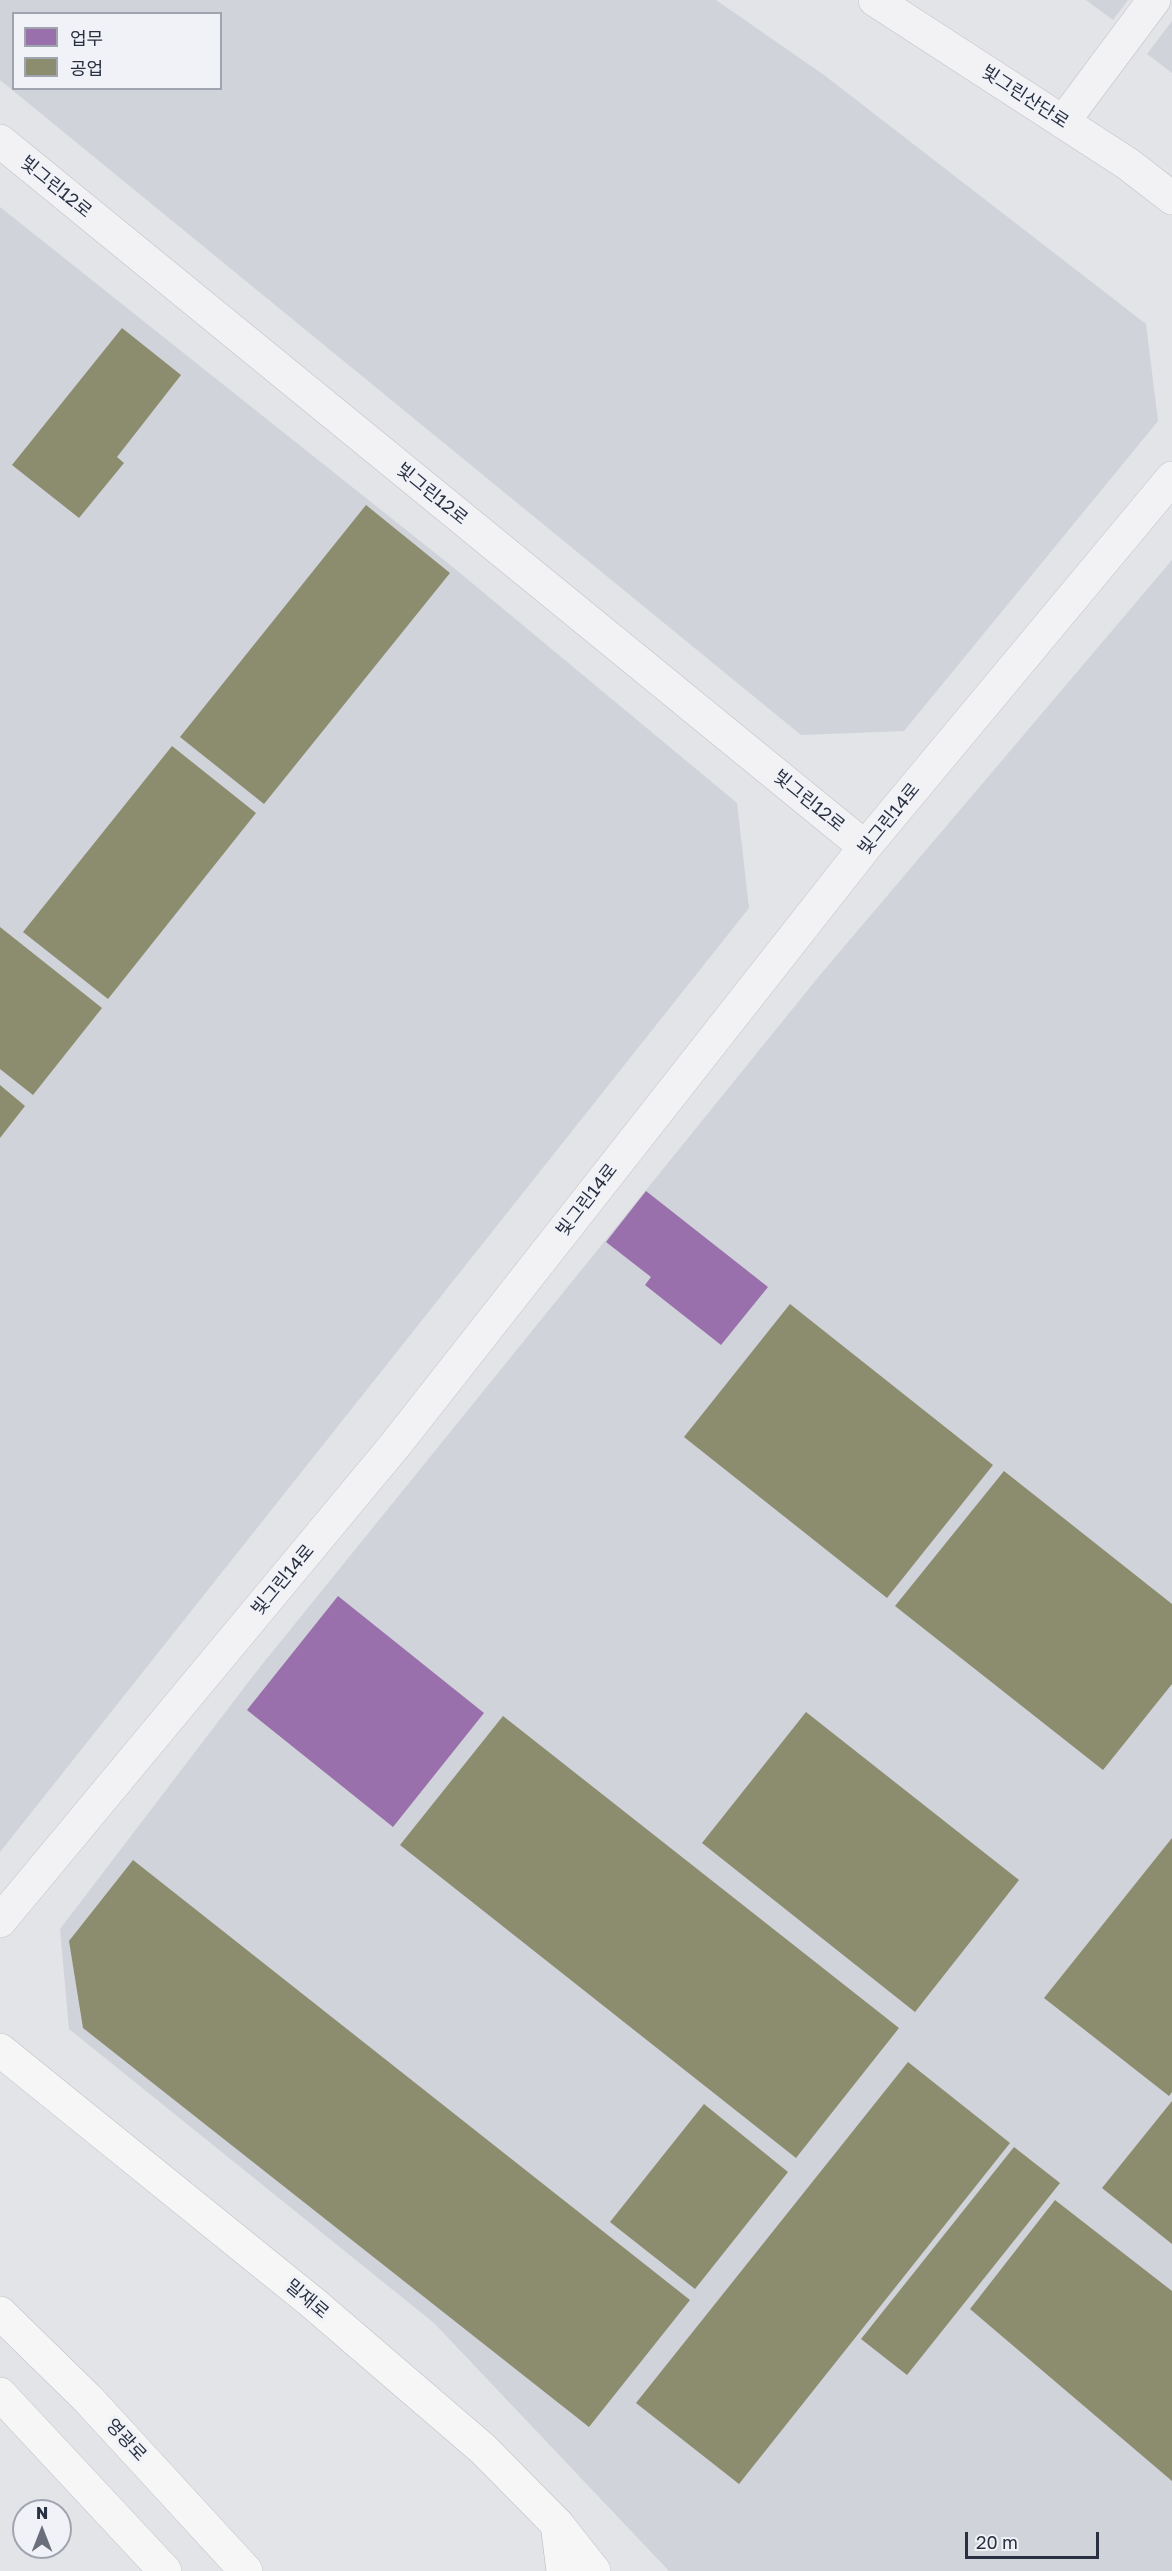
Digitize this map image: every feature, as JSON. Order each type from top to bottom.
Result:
[{"type":"main road","name":"밀재로","points":[[0,2050],[331,2319],[483,2449],[557,2524],[594,2571]]},
{"type":"main road","name":"영광로","points":[[0,2313],[88,2399],[246,2571]]},
{"type":"main road","points":[[0,2394],[165,2571]]},
{"type":"main road","points":[[557,2524],[564,2571]]},
{"type":"street","name":"빛그린산단로","points":[[875,0],[1128,164],[1172,198]]},
{"type":"street","points":[[1063,122],[1154,0]]},
{"type":"street","name":"빛그린12로","points":[[0,141],[865,847]]},
{"type":"street","name":"빛그린14로","points":[[0,1921],[396,1444],[865,847],[1172,478]]},
{"type":"shaded area","points":[[0,0],[716,0],[824,75],[1146,324],[1158,421],[904,731],[801,735],[12,90],[222,90],[222,12],[12,12],[12,90],[0,80]]},
{"type":"shaded area","points":[[1086,0],[1128,0],[1113,20]]},
{"type":"shaded area","points":[[1172,21],[1172,73],[1147,54]]},
{"type":"shaded area","points":[[0,207],[454,568],[737,803],[749,908],[0,1852]]},
{"type":"shaded area","points":[[1172,560],[1172,2571],[669,2571],[434,2323],[69,2029],[60,1929],[256,1672],[820,975]]},
{"type":"building: 업무","points":[[646,1191],[768,1287],[721,1345],[645,1285],[651,1277],[606,1242]]},
{"type":"building: 업무","points":[[338,1596],[484,1713],[393,1827],[247,1710]]},
{"type":"building: 공업","points":[[122,328],[181,375],[117,457],[124,463],[79,518],[12,465]]},
{"type":"building: 공업","points":[[366,505],[450,573],[264,804],[180,737]]},
{"type":"building: 공업","points":[[172,746],[256,813],[108,999],[23,932]]},
{"type":"building: 공업","points":[[0,927],[102,1008],[33,1095],[0,1069]]},
{"type":"building: 공업","points":[[0,1085],[25,1106],[0,1138]]},
{"type":"building: 공업","points":[[790,1304],[993,1465],[887,1598],[684,1437]]},
{"type":"building: 공업","points":[[1004,1471],[1172,1604],[1172,1684],[1103,1770],[895,1606]]},
{"type":"building: 공업","points":[[806,1712],[1019,1880],[915,2012],[702,1843]]},
{"type":"building: 공업","points":[[503,1716],[899,2028],[796,2158],[400,1845]]},
{"type":"building: 공업","points":[[1172,1838],[1172,2092],[1169,2096],[1044,1998]]},
{"type":"building: 공업","points":[[133,1860],[690,2300],[589,2427],[83,2028],[69,1941]]},
{"type":"building: 공업","points":[[908,2062],[1010,2143],[739,2484],[636,2403]]},
{"type":"building: 공업","points":[[1172,2101],[1172,2244],[1102,2188]]},
{"type":"building: 공업","points":[[704,2104],[788,2172],[695,2289],[610,2222]]},
{"type":"building: 공업","points":[[1014,2147],[1060,2183],[907,2375],[861,2339]]},
{"type":"building: 공업","points":[[1055,2200],[1172,2291],[1172,2481],[970,2309]]}]
